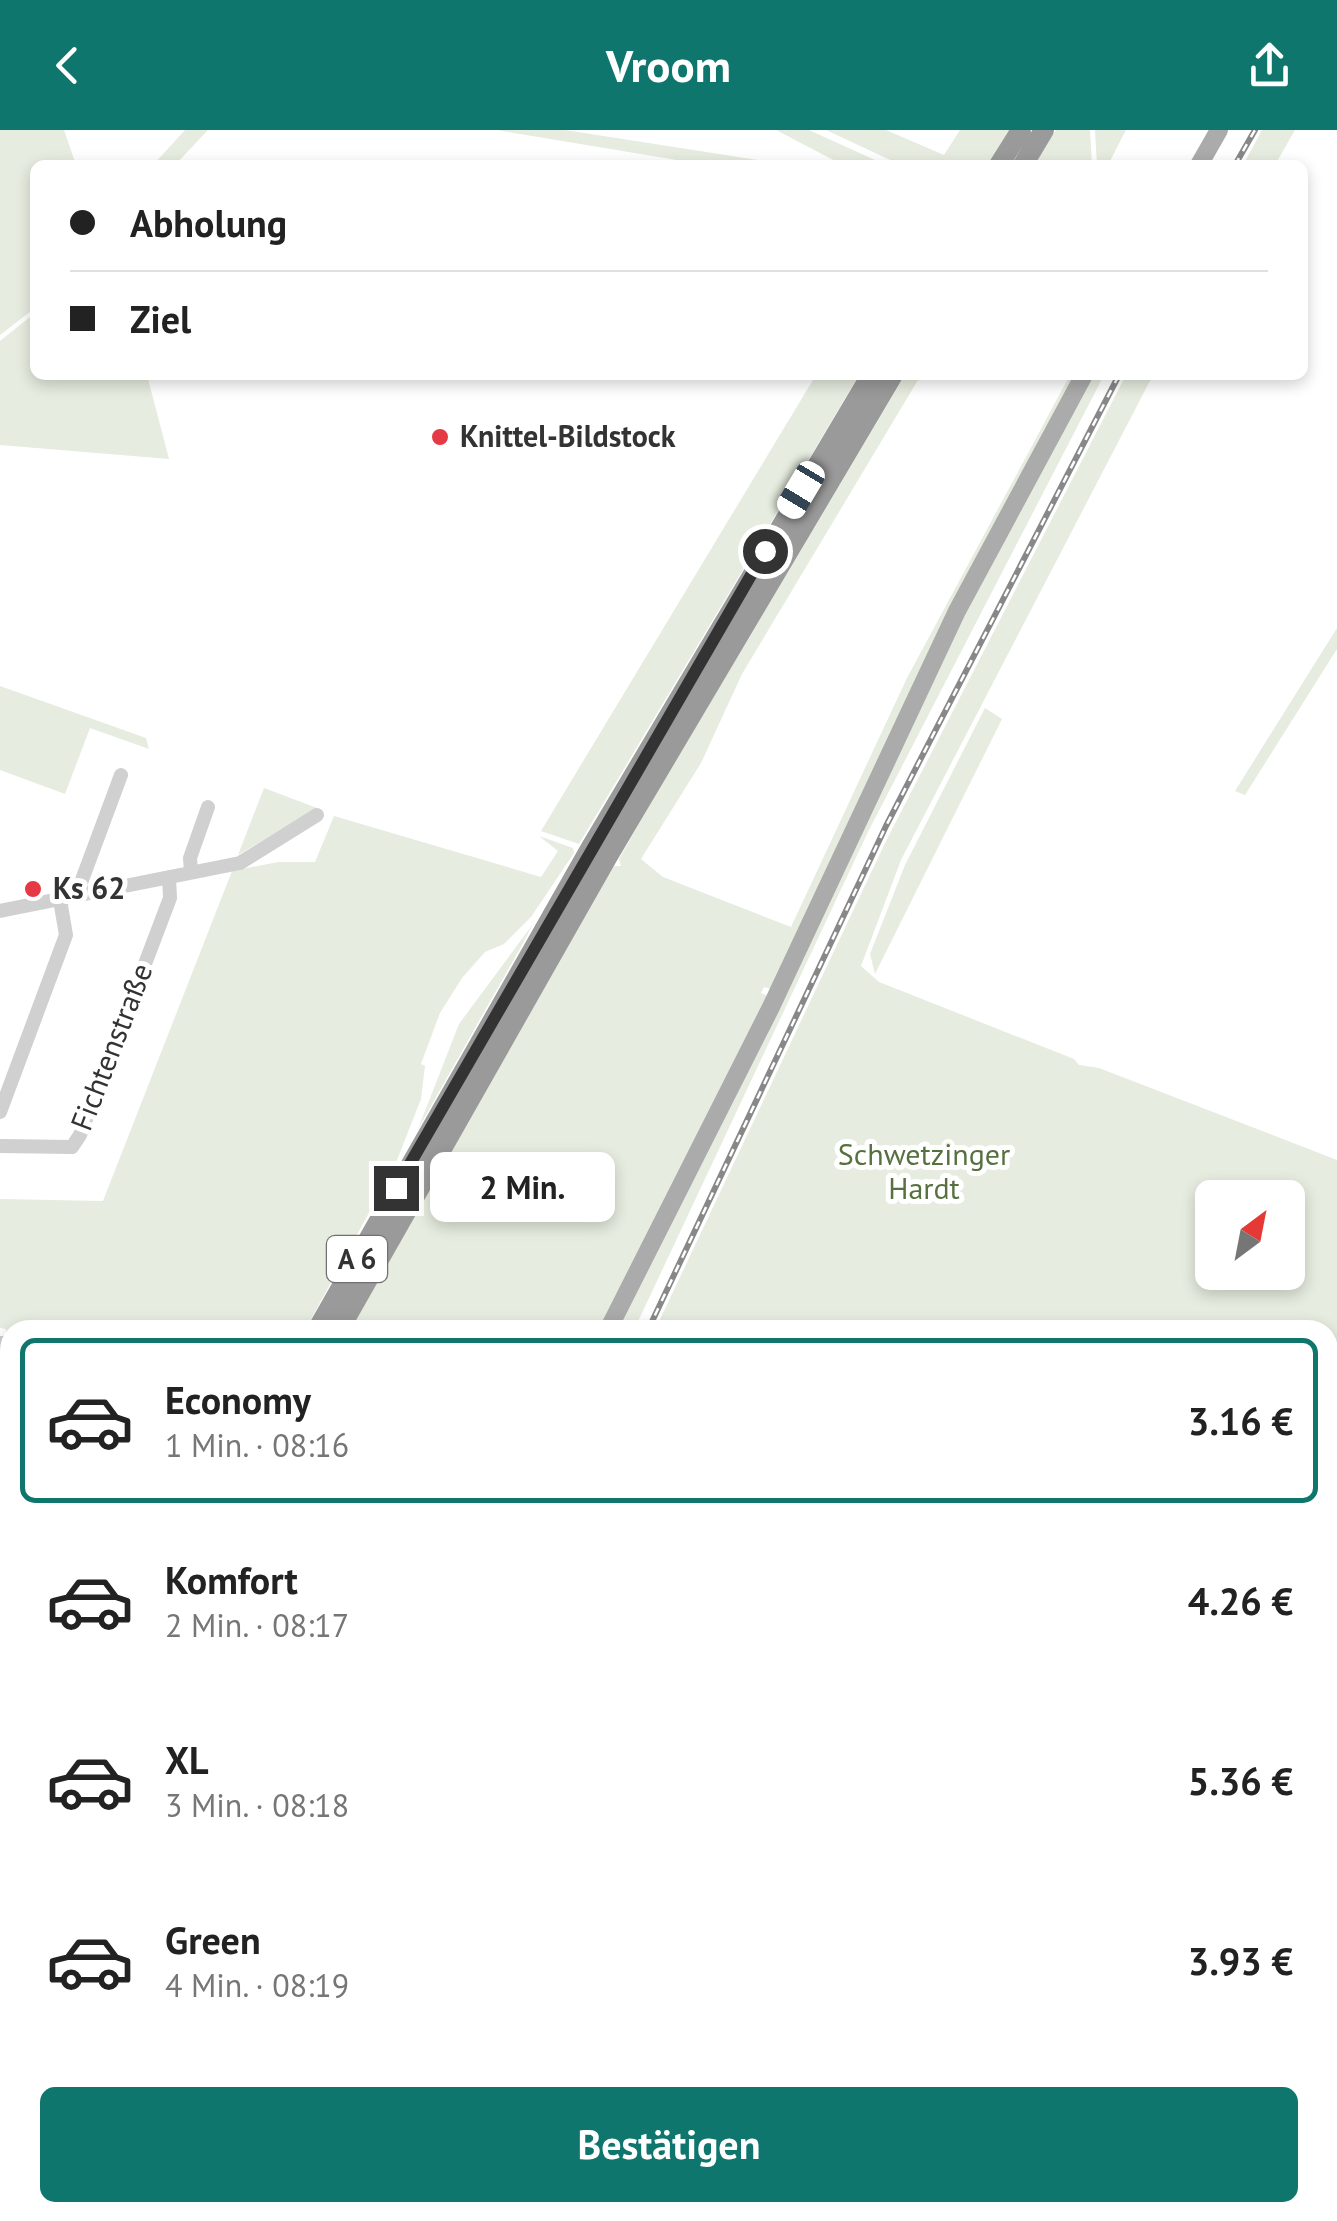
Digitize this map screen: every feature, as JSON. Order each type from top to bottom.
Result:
[{"type":"highway","points":[[1002,160],[1021,130]]},
{"type":"highway","points":[[1025,160],[1044,130]]},
{"type":"highway","name":"A 6","points":[[324,1320],[597,856],[868,380]]},
{"type":"highway","name":"A 6","points":[[344,1320],[597,856],[890,380]]},
{"type":"main road","points":[[1202,160],[1219,130]]},
{"type":"main road","points":[[613,1320],[771,1006],[934,658],[1081,380]]},
{"type":"street","points":[[0,1112],[66,934],[68,898],[121,775]]},
{"type":"street","points":[[191,872],[190,858],[208,807]]},
{"type":"street","points":[[0,911],[240,863],[317,814]]},
{"type":"street","name":"Fichtenstraße","points":[[0,1146],[72,1147],[80,1136],[170,898],[169,877]]},
{"type":"green space","points":[[0,130],[64,130],[74,160],[30,160],[30,312],[0,335]]},
{"type":"green space","points":[[185,130],[208,130],[180,160],[158,160]]},
{"type":"green space","points":[[496,130],[565,130],[757,160],[677,160]]},
{"type":"green space","points":[[776,130],[809,130],[875,160],[833,160]]},
{"type":"green space","points":[[826,130],[886,130],[944,155],[960,130],[1009,130],[991,160],[890,160]]},
{"type":"green space","points":[[1056,130],[1090,130],[1092,160],[1037,160]]},
{"type":"green space","points":[[1095,130],[1126,130],[1111,160],[1097,160]]},
{"type":"green space","points":[[1262,130],[1295,130],[1278,160],[1246,160]]},
{"type":"green space","points":[[30,317],[30,380],[148,380],[169,459],[0,445],[0,341]]},
{"type":"green space","points":[[813,380],[856,380],[579,844],[541,831]]},
{"type":"green space","points":[[902,380],[918,380],[742,674],[701,763],[641,859],[663,877],[791,927],[907,678],[1067,380],[1076,380],[771,989],[764,987],[761,993],[768,996],[607,1320],[356,1320],[614,866],[621,866],[619,859]]},
{"type":"green space","points":[[1086,380],[1101,380],[868,832],[639,1320],[618,1320],[910,718]]},
{"type":"green space","name":"Schwetzinger Hardt","points":[[1123,380],[1150,380],[901,860],[861,966],[879,982],[1074,1059],[1079,1065],[1099,1068],[1337,1160],[1337,1320],[660,1320],[886,841]]},
{"type":"green space","points":[[1337,628],[1337,649],[1245,795],[1235,791]]},
{"type":"green space","points":[[0,686],[146,738],[149,749],[90,728],[65,794],[0,770]]},
{"type":"green space","points":[[985,708],[1002,719],[875,974],[870,954],[905,865]]},
{"type":"green space","points":[[264,788],[317,808],[238,855]]},
{"type":"green space","points":[[334,816],[541,877],[558,851],[539,836],[573,848],[574,853],[531,917],[504,944],[485,952],[462,978],[440,1013],[421,1064],[425,1066],[421,1099],[395,1165],[310,1320],[0,1320],[0,1199],[103,1201],[232,871],[278,862],[315,862]]},
{"type":"green space","points":[[533,924],[522,945],[418,1129],[459,1024]]},
{"type":"railway","points":[[1238,160],[1255,130]]},
{"type":"railway","points":[[653,1320],[886,826],[1116,380]]},
{"type":"place","name":"Knittel-Bildstock","points":[[440,437]]},
{"type":"place","name":"Ks 62","points":[[33,889]]},
{"type":"route","points":[[396,1188],[765,551]]}]
